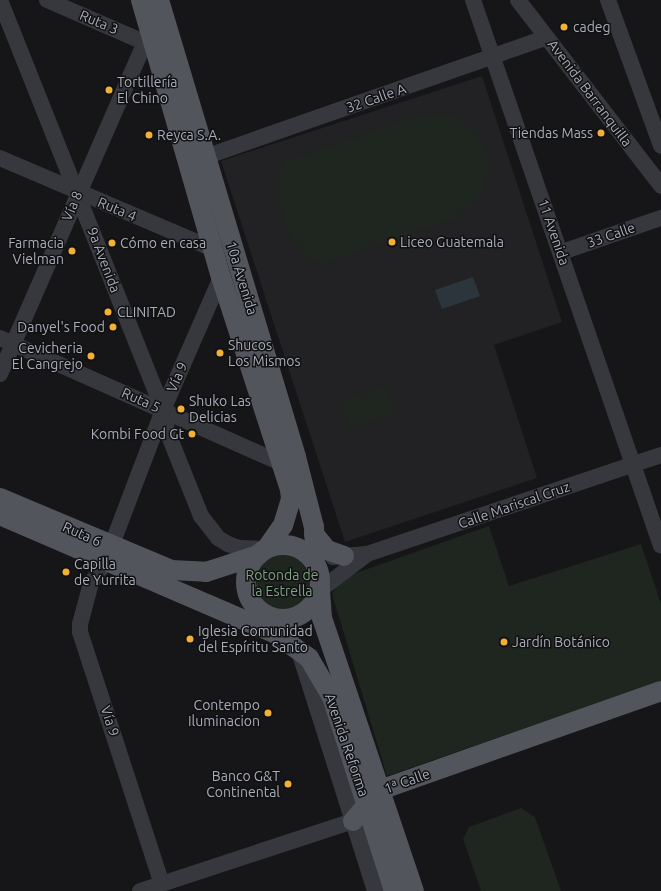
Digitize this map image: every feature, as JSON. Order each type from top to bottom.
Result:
[{"type":"main road","name":"10a Avenida","points":[[141,0],[221,277],[290,489],[291,498],[283,525],[262,552]]},
{"type":"main road","name":"10a Avenida","points":[[159,0],[205,158],[296,457],[314,534],[312,558]]},
{"type":"main road","points":[[154,46],[164,64],[189,149],[194,156],[205,158]]},
{"type":"main road","name":"Ruta 6","points":[[0,498],[238,618]]},
{"type":"main road","name":"Ruta 6","points":[[0,515],[109,554],[171,570],[187,572],[220,569],[262,552]]},
{"type":"main road","points":[[314,534],[327,550],[344,556]]},
{"type":"main road","points":[[238,618],[261,613],[278,620],[296,618],[312,607],[320,590],[321,579],[312,558],[296,547],[287,545],[262,552],[251,563],[246,584],[250,600],[261,613],[276,634]]},
{"type":"main road","name":"Avenida Reforma","points":[[320,590],[322,618],[414,891]]},
{"type":"main road","name":"Avenida Reforma","points":[[238,618],[276,634],[298,648],[309,658],[332,697],[394,891]]},
{"type":"main road","name":"1ª Calle","points":[[353,821],[380,790],[661,691]]},
{"type":"street","name":"9a Avenida","points":[[0,0],[163,410],[167,431],[201,516],[218,538],[228,544],[262,552]]},
{"type":"street","name":"Ruta 3","points":[[47,0],[154,46]]},
{"type":"street","name":"11 Avenida","points":[[473,0],[562,252],[661,546]]},
{"type":"street","name":"Avenida Barranquilla","points":[[518,0],[661,186]]},
{"type":"street","points":[[608,0],[661,146]]},
{"type":"street","name":"32 Calle A","points":[[205,158],[547,37]]},
{"type":"street","name":"Vía 8","points":[[0,374],[7,341],[78,193],[141,52],[154,46]]},
{"type":"street","name":"Ruta 4","points":[[0,158],[78,193],[213,249]]},
{"type":"street","name":"33 Calle","points":[[562,252],[661,218]]},
{"type":"street","name":"Vía 9","points":[[162,884],[80,632],[80,624],[91,582],[109,554],[163,410],[221,277]]},
{"type":"street","name":"Ruta 5","points":[[7,341],[281,463]]},
{"type":"street","name":"Calle Mariscal Cruz","points":[[312,558],[367,554],[661,454]]},
{"type":"street","name":"Calle Mariscal Cruz","points":[[320,590],[367,554]]},
{"type":"street","points":[[298,648],[375,891]]},
{"type":"street","points":[[140,891],[353,821]]},
{"type":"shaded area","name":"Liceo Guatemala","points":[[482,76],[562,322],[494,345],[537,478],[345,542],[221,161]]},
{"type":"shaded area","points":[[473,277],[480,296],[442,309],[435,290]]},
{"type":"green space","points":[[432,114],[456,117],[467,123],[483,140],[490,163],[485,187],[479,197],[461,215],[450,220],[324,264],[313,261],[305,256],[286,229],[279,205],[279,177],[284,162],[410,118]]},
{"type":"green space","points":[[386,386],[395,414],[349,428],[341,400]]},
{"type":"green space","name":"Jardín Botánico","points":[[489,526],[509,586],[641,544],[661,604],[661,681],[387,776],[332,594],[342,578]]},
{"type":"green space","name":"Rotonda de la Estrella","points":[[282,555],[293,558],[302,563],[307,572],[310,583],[307,594],[302,603],[293,608],[282,611],[271,608],[262,603],[257,594],[254,583],[257,572],[262,563],[271,558]]},
{"type":"green space","points":[[521,808],[535,817],[561,891],[481,891],[463,839],[469,827]]},
{"type":"place","name":"cadeg","points":[[564,27]]},
{"type":"place","name":"Tortillería El Chino","points":[[109,90]]},
{"type":"place","name":"Tiendas Mass","points":[[601,133]]},
{"type":"place","name":"Reyca S.A.","points":[[149,135]]},
{"type":"place","name":"Liceo Guatemala","points":[[392,242]]},
{"type":"place","name":"Cómo en casa","points":[[112,243]]},
{"type":"place","name":"Farmacia Vielman","points":[[72,251]]},
{"type":"place","name":"CLINITAD","points":[[108,312]]},
{"type":"place","name":"Danyel's Food","points":[[113,327]]},
{"type":"place","name":"Shucos Los Mismos","points":[[220,353]]},
{"type":"place","name":"Cevicheria El Cangrejo","points":[[91,356]]},
{"type":"place","name":"Shuko Las Delicias","points":[[181,409]]},
{"type":"place","name":"Kombi Food Gt","points":[[192,434]]},
{"type":"place","name":"Capilla de Yurrita","points":[[66,572]]},
{"type":"place","name":"Iglesia Comunidad del Espíritu Santo","points":[[190,639]]},
{"type":"place","name":"Jardín Botánico","points":[[504,642]]},
{"type":"place","name":"Contempo Iluminacion","points":[[268,713]]},
{"type":"place","name":"Banco G&T Continental","points":[[288,784]]}]
